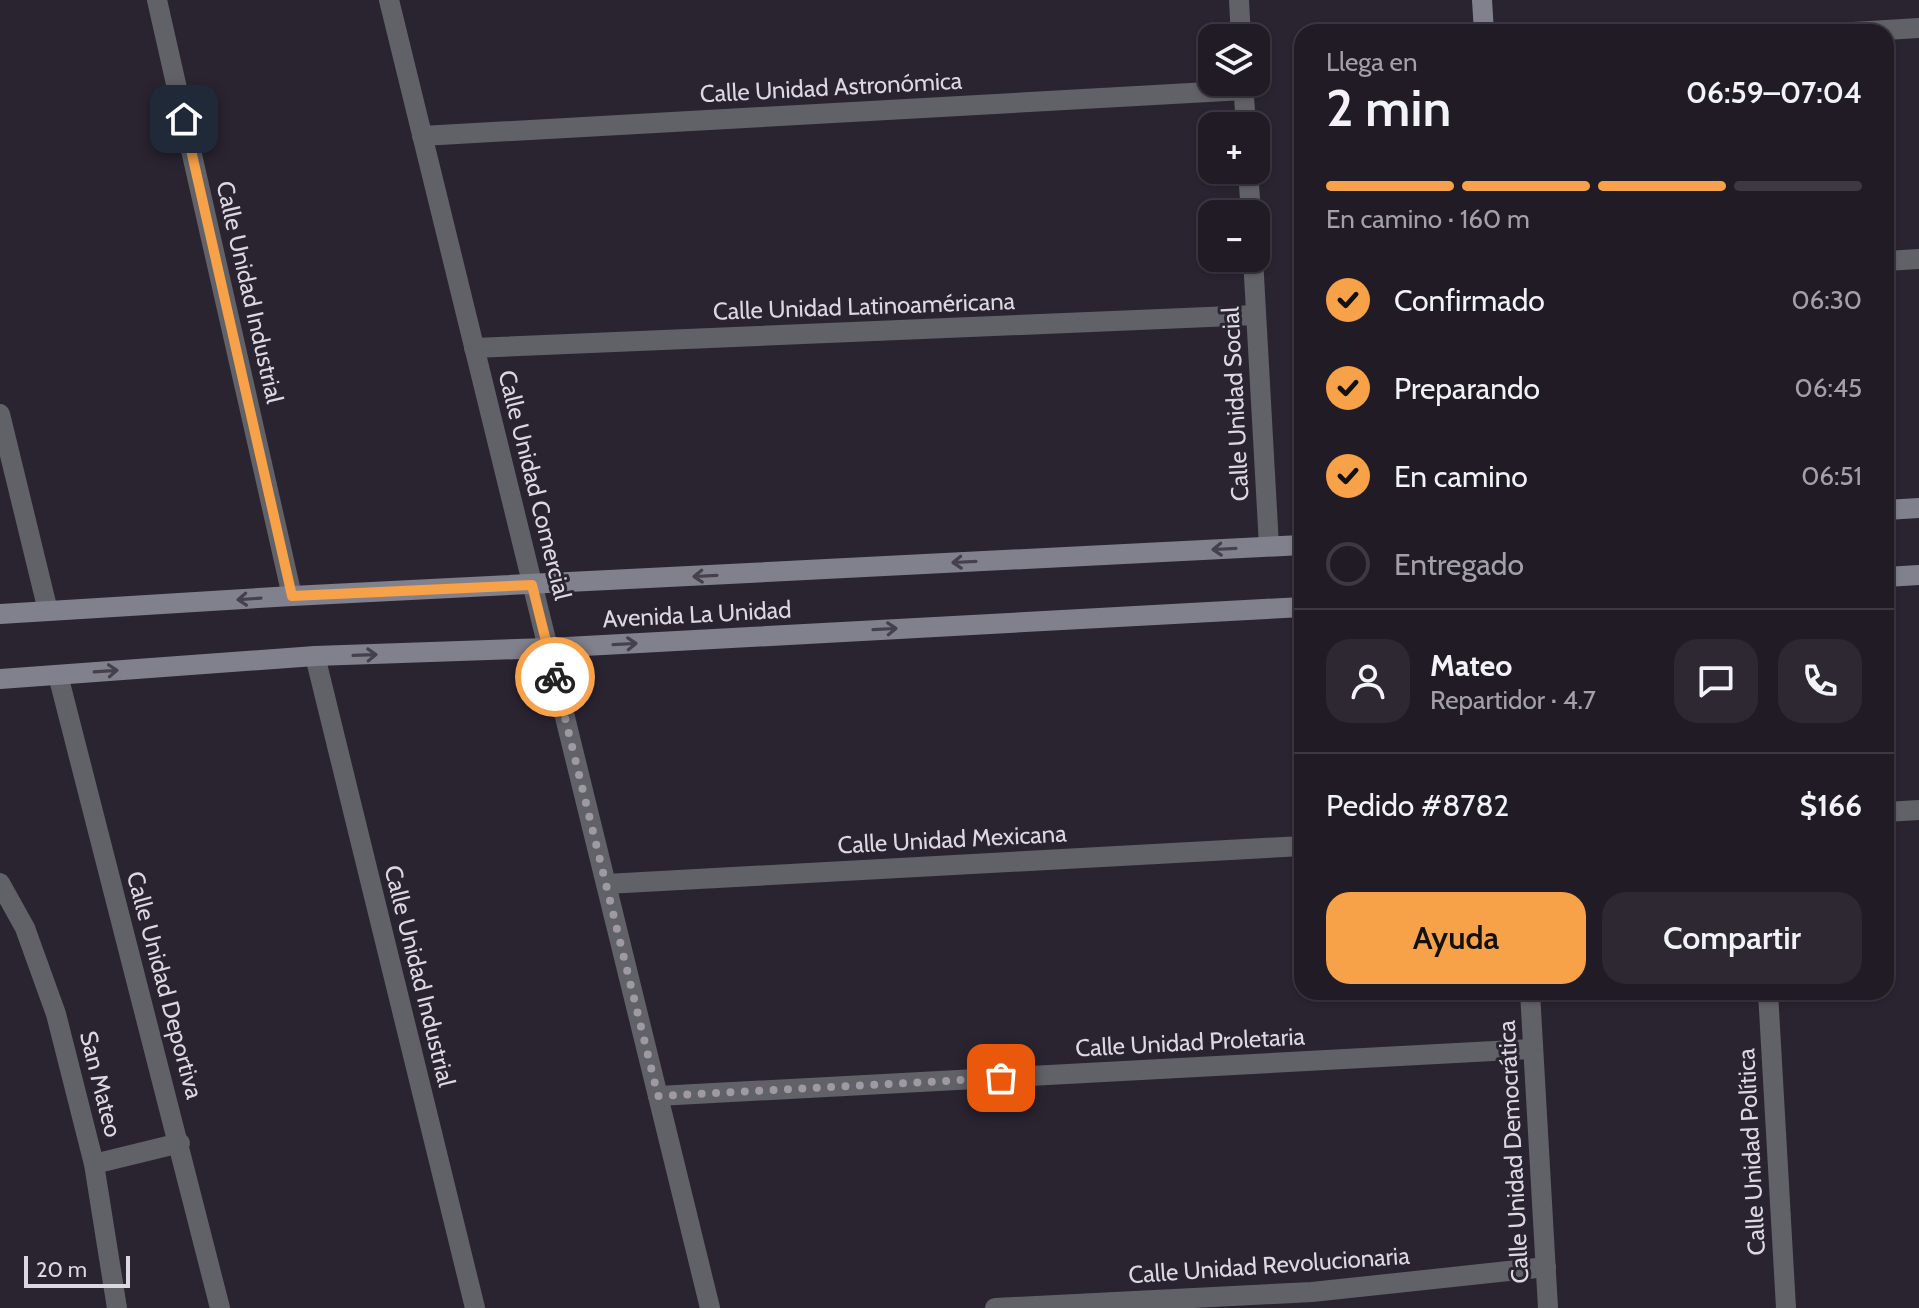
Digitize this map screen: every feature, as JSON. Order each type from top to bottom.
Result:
[{"type":"street","name":"Calle Unidad Industrial","points":[[157,0],[292,596]]},
{"type":"street","name":"Calle Unidad Comercial","points":[[389,0],[710,1308]]},
{"type":"street","points":[[1239,0],[1240,24]]},
{"type":"street","points":[[1482,0],[1484,24]]},
{"type":"street","points":[[1894,30],[1919,28]]},
{"type":"street","name":"Calle Unidad Astronómica","points":[[422,136],[1198,89]]},
{"type":"street","points":[[1894,261],[1919,259]]},
{"type":"street","name":"Calle Unidad Social","points":[[1254,272],[1269,546]]},
{"type":"street","name":"Calle Unidad Latinoaméricana","points":[[474,348],[1256,315]]},
{"type":"street","points":[[0,414],[48,611]]},
{"type":"street","points":[[1894,510],[1919,508]]},
{"type":"street","name":"Avenida La Unidad","points":[[0,614],[292,596],[1294,545]]},
{"type":"street","points":[[1894,577],[1919,575]]},
{"type":"street","name":"Avenida La Unidad","points":[[0,679],[315,656],[548,648],[1294,607]]},
{"type":"street","name":"Calle Unidad Industrial","points":[[315,656],[475,1308]]},
{"type":"street","name":"Calle Unidad Deportiva","points":[[58,675],[220,1308]]},
{"type":"street","points":[[1894,812],[1919,810]]},
{"type":"street","name":"Calle Unidad Mexicana","points":[[606,884],[1294,846]]},
{"type":"street","name":"San Mateo","points":[[0,883],[25,928],[47,982],[94,1164],[117,1308]]},
{"type":"street","name":"Calle Unidad Democrática","points":[[1530,1000],[1548,1308]]},
{"type":"street","name":"Calle Unidad Política","points":[[1768,1000],[1786,1308]]},
{"type":"street","name":"Calle Unidad Proletaria","points":[[658,1096],[1532,1049]]},
{"type":"street","points":[[94,1164],[180,1143]]},
{"type":"street","name":"Calle Unidad Revolucionaria","points":[[995,1308],[1312,1300],[1546,1267]]},
{"type":"way so far","points":[[555,677],[658,1096],[1001,1078]]},
{"type":"route","points":[[184,119],[292,596],[532,585],[555,677]]}]
